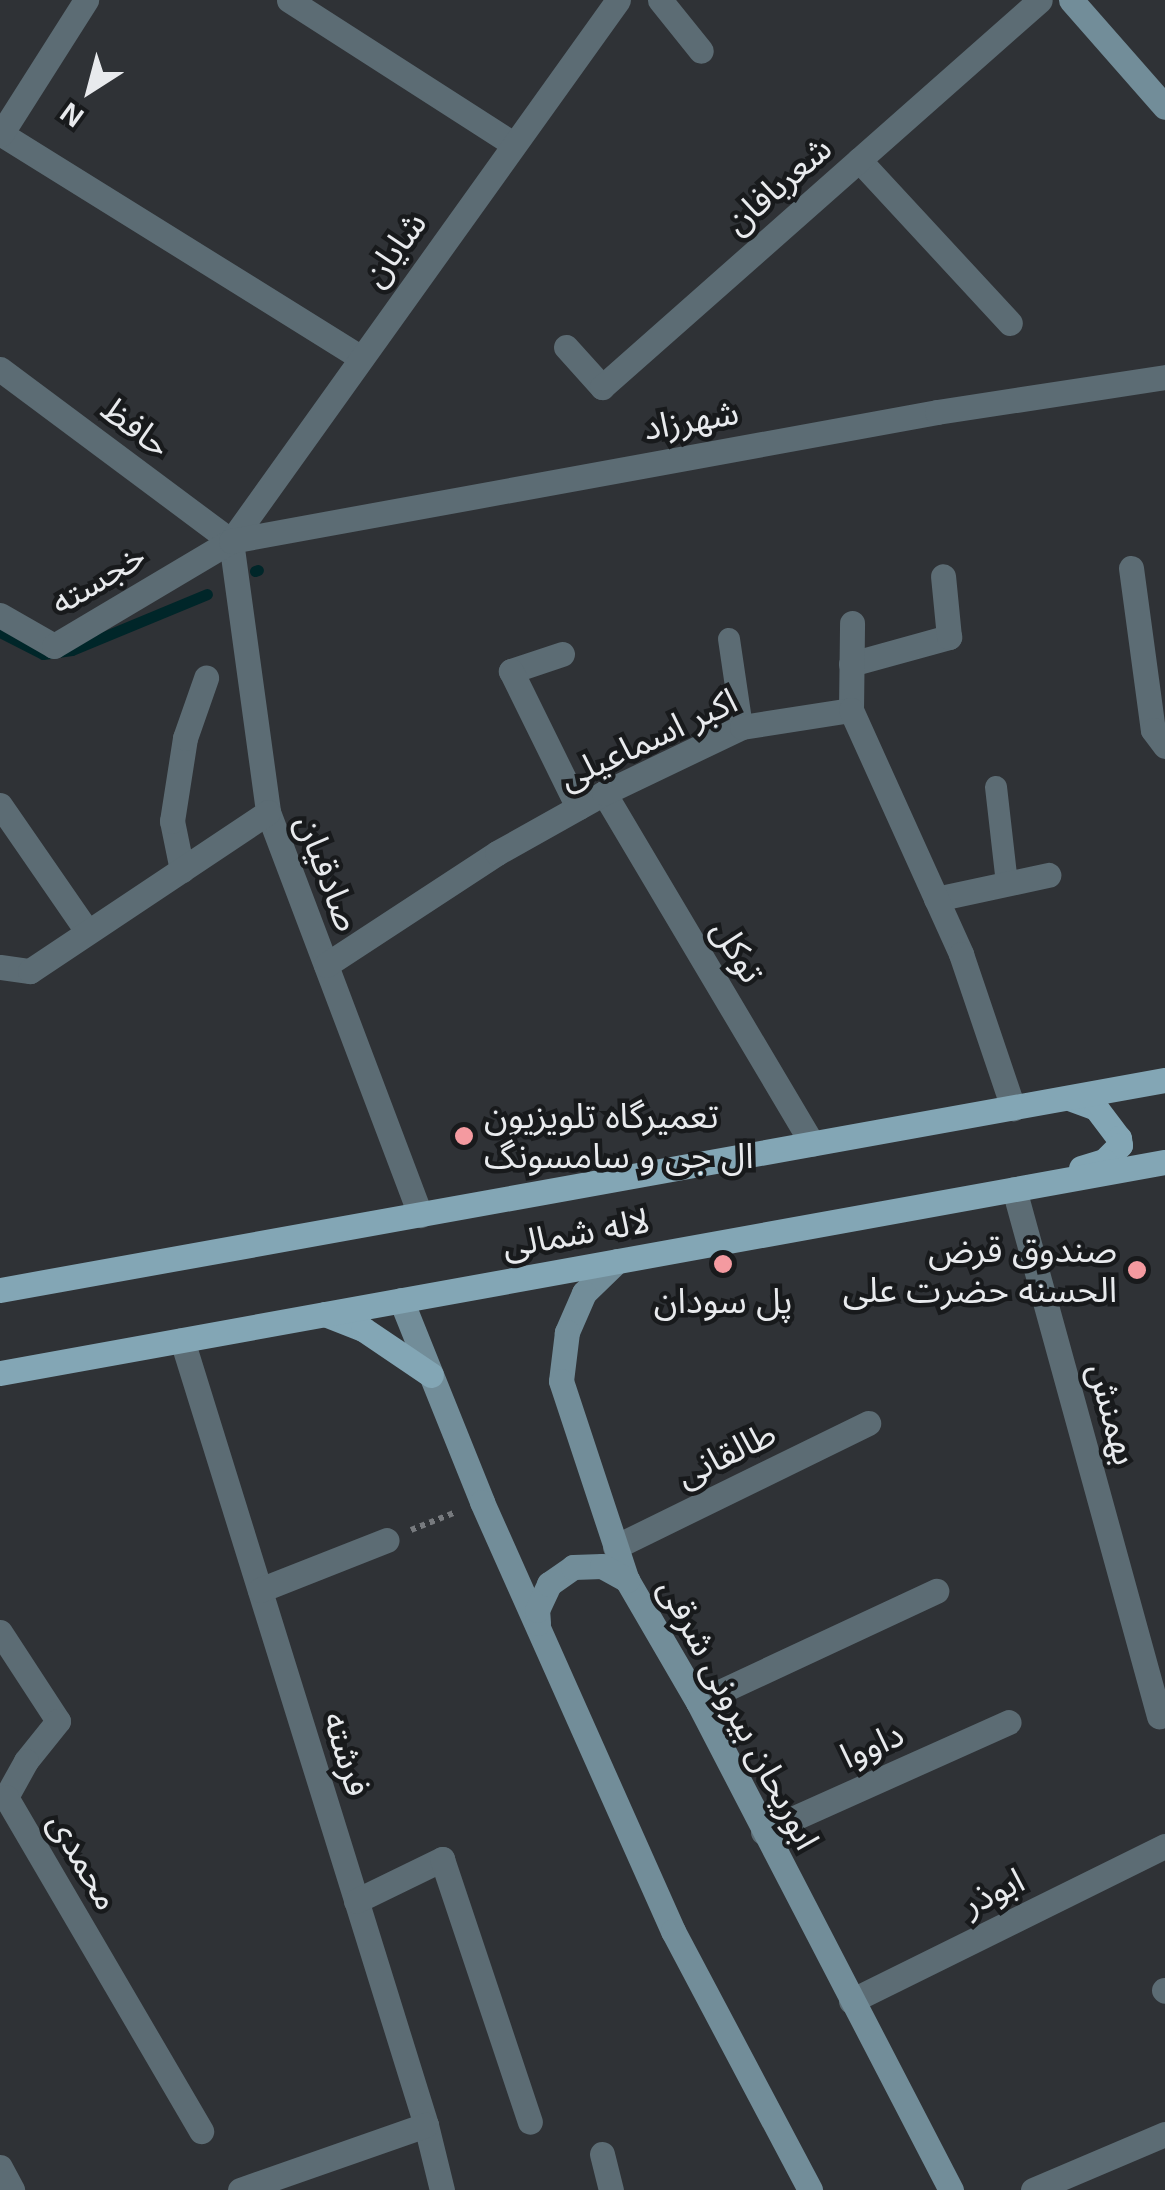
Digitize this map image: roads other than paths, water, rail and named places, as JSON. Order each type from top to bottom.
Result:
[{"type":"main road","points":[[1071,0],[1165,107]]},
{"type":"main road","name":"لاله شمالی","points":[[0,1290],[1165,1080]]},
{"type":"main road","points":[[1024,1187],[1054,1174],[1104,1161],[1120,1144],[1110,1122],[1096,1108],[1068,1098]]},
{"type":"main road","name":"لاله شمالی","points":[[0,1372],[1165,1162]]},
{"type":"main road","name":"ابوریحان بیرونی شرقی","points":[[617,1260],[584,1293],[567,1332],[561,1382],[627,1580],[698,1702],[951,2190]]},
{"type":"main road","points":[[401,1300],[482,1502],[673,1931],[810,2190]]},
{"type":"main road","points":[[325,1314],[363,1329],[431,1375]]},
{"type":"main road","points":[[538,1625],[538,1610],[549,1584],[573,1567],[602,1566],[627,1580]]},
{"type":"street","points":[[86,0],[0,133],[360,357]]},
{"type":"street","points":[[289,0],[512,144]]},
{"type":"street","points":[[660,0],[701,50]]},
{"type":"street","name":"شعربافان","points":[[566,347],[602,387],[1040,0]]},
{"type":"street","name":"شایان","points":[[231,541],[607,4]]},
{"type":"street","points":[[859,160],[1010,324]]},
{"type":"street","name":"حافظ","points":[[0,369],[231,541]]},
{"type":"street","name":"شهرزاد","points":[[231,541],[918,415],[1165,377]]},
{"type":"street","name":"خجسته","points":[[0,615],[54,646],[231,541]]},
{"type":"street","name":"صادقیان","points":[[231,541],[268,812],[420,1214]]},
{"type":"street","points":[[1131,568],[1153,730],[1165,746]]},
{"type":"street","points":[[851,664],[949,637],[943,576]]},
{"type":"street","points":[[852,623],[851,710],[961,954],[1013,1108]]},
{"type":"street","points":[[562,654],[511,671],[578,807]]},
{"type":"street","points":[[182,870],[172,821],[185,738],[206,678]]},
{"type":"street","name":"اکبر اسماعیلی","points":[[326,966],[498,853],[604,793],[742,728],[851,710]]},
{"type":"street","name":"توکل","points":[[604,793],[812,1144]]},
{"type":"street","points":[[0,806],[87,930]]},
{"type":"street","points":[[0,966],[30,971],[268,812]]},
{"type":"street","points":[[936,899],[1048,874]]},
{"type":"street","name":"بهمنش","points":[[1024,1187],[1155,1657],[1159,1716]]},
{"type":"street","name":"فرشته","points":[[182,1340],[426,2125],[442,2190]]},
{"type":"street","name":"طالقانی","points":[[615,1546],[868,1424]]},
{"type":"street","points":[[260,1590],[387,1540]]},
{"type":"street","points":[[698,1702],[936,1591]]},
{"type":"street","name":"محمدی","points":[[0,1632],[58,1721],[3,1798],[201,2131]]},
{"type":"street","name":"داووا","points":[[763,1832],[1009,1722]]},
{"type":"street","name":"ابوذر","points":[[851,2001],[1165,1846]]},
{"type":"street","points":[[356,1901],[442,1859],[530,2122]]},
{"type":"street","points":[[240,2190],[426,2125]]},
{"type":"street","points":[[1033,2190],[1165,2134]]},
{"type":"street","points":[[602,2154],[611,2190]]},
{"type":"lane","points":[[728,638],[742,728]]},
{"type":"lane","points":[[996,787],[1007,883]]},
{"type":"waterway","points":[[0,632],[43,654],[72,650],[207,594]]},
{"type":"place","name":"تعمیرگاه تلویزیون ال جی و سامسونگ","points":[[464,1136]]},
{"type":"place","name":"پل سودان","points":[[723,1264]]},
{"type":"place","name":"صندوق قرض الحسنه حضرت علی","points":[[1137,1270]]}]
